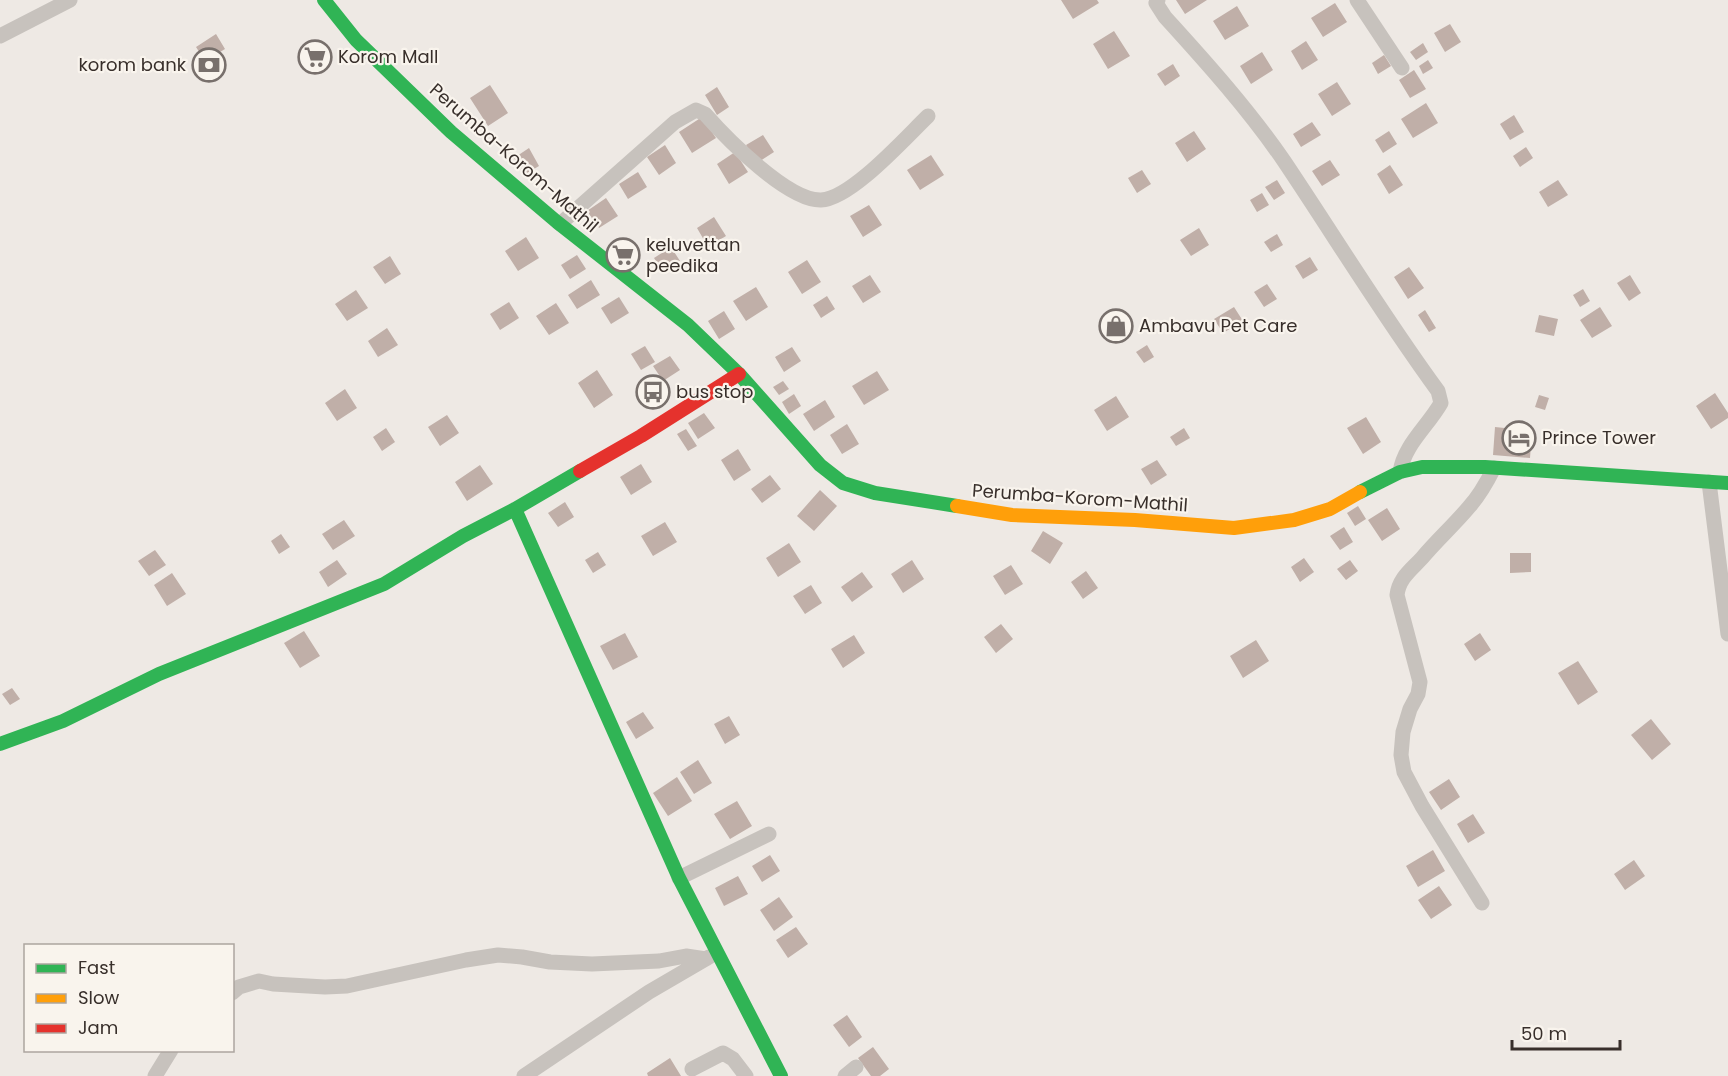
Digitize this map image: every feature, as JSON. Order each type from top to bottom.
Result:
[{"type":"street","points":[[0,36],[70,0]]},
{"type":"street","name":"Perumba-Korom-Mathil","points":[[324,0],[356,40],[451,132],[560,224],[688,325],[739,374],[820,465],[843,483],[875,493],[1012,515],[1135,520],[1234,528],[1293,520],[1330,509],[1374,484],[1401,472],[1422,467],[1494,468],[1728,483]]},
{"type":"street","points":[[1158,0],[1156,3],[1165,17],[1243,107],[1282,159],[1387,320],[1438,391],[1441,404],[1402,460],[1401,472]]},
{"type":"street","points":[[1357,0],[1402,68]]},
{"type":"street","points":[[560,224],[675,122],[696,110],[705,114],[750,161],[805,198],[823,201],[841,193],[866,176],[928,116]]},
{"type":"street","points":[[0,744],[63,721],[159,674],[384,584],[463,536],[515,510],[641,436],[739,374]]},
{"type":"street","points":[[1482,903],[1422,806],[1404,772],[1401,755],[1403,732],[1410,709],[1418,694],[1420,682],[1419,670],[1408,641],[1397,595],[1398,586],[1404,576],[1470,506],[1485,487],[1494,468]]},
{"type":"street","points":[[1709,482],[1728,634]]},
{"type":"street","points":[[515,510],[711,955],[781,1076]]},
{"type":"street","points":[[679,878],[769,834]]},
{"type":"street","points":[[234,991],[239,987],[259,981],[325,987],[346,986],[498,955],[550,962],[618,964],[711,955]]},
{"type":"street","points":[[524,1076],[649,992],[711,955]]},
{"type":"street","points":[[155,1076],[170,1052]]},
{"type":"street","points":[[692,1069],[723,1053],[733,1059],[746,1076]]},
{"type":"building","points":[[1061,0],[1097,0],[1099,3],[1073,19]]},
{"type":"building","points":[[1176,0],[1207,0],[1185,14]]},
{"type":"building","points":[[1335,3],[1347,22],[1323,37],[1311,18]]},
{"type":"building","points":[[1237,6],[1249,26],[1225,40],[1213,21]]},
{"type":"building","points":[[1450,24],[1461,42],[1445,52],[1434,33]]},
{"type":"building","points":[[1114,31],[1130,56],[1108,69],[1093,44]]},
{"type":"building","points":[[216,34],[225,49],[205,61],[196,47]]},
{"type":"building","points":[[1306,41],[1318,60],[1302,70],[1291,51]]},
{"type":"building","points":[[1423,43],[1428,52],[1416,60],[1410,52]]},
{"type":"building","points":[[1262,52],[1273,70],[1251,84],[1240,66]]},
{"type":"building","points":[[1384,55],[1391,66],[1378,74],[1372,63]]},
{"type":"building","points":[[1428,60],[1433,68],[1423,74],[1419,66]]},
{"type":"building","points":[[1173,64],[1180,76],[1165,86],[1157,74]]},
{"type":"building","points":[[1414,70],[1426,89],[1410,98],[1399,80]]},
{"type":"building","points":[[1337,82],[1351,104],[1332,116],[1318,94]]},
{"type":"building","points":[[490,85],[508,113],[488,126],[470,98]]},
{"type":"building","points":[[717,87],[729,107],[717,115],[705,95]]},
{"type":"building","points":[[1426,103],[1438,123],[1413,138],[1401,119]]},
{"type":"building","points":[[1514,115],[1524,132],[1510,140],[1500,124]]},
{"type":"building","points":[[702,117],[716,138],[692,153],[679,132]]},
{"type":"building","points":[[1312,122],[1321,135],[1301,147],[1293,134]]},
{"type":"building","points":[[1194,131],[1206,149],[1187,162],[1175,143]]},
{"type":"building","points":[[1389,131],[1397,144],[1383,153],[1375,140]]},
{"type":"building","points":[[763,135],[774,152],[757,163],[746,145]]},
{"type":"building","points":[[665,145],[676,163],[659,175],[647,157]]},
{"type":"building","points":[[1526,147],[1533,158],[1520,167],[1513,156]]},
{"type":"building","points":[[529,148],[539,166],[524,175],[514,158]]},
{"type":"building","points":[[735,152],[748,172],[729,184],[717,164]]},
{"type":"building","points":[[931,155],[944,175],[920,190],[907,170]]},
{"type":"building","points":[[1330,160],[1340,175],[1322,186],[1312,171]]},
{"type":"building","points":[[1390,165],[1403,185],[1389,194],[1377,174]]},
{"type":"building","points":[[1142,170],[1151,184],[1137,193],[1128,178]]},
{"type":"building","points":[[638,172],[647,187],[628,199],[619,184]]},
{"type":"building","points":[[1277,180],[1285,193],[1274,200],[1265,187]]},
{"type":"building","points":[[1558,180],[1568,195],[1548,207],[1539,192]]},
{"type":"building","points":[[1262,193],[1269,205],[1257,212],[1250,200]]},
{"type":"building","points":[[606,198],[618,216],[599,228],[587,211]]},
{"type":"building","points":[[869,205],[882,225],[863,237],[850,216]]},
{"type":"building","points":[[714,217],[726,236],[708,247],[697,228]]},
{"type":"building","points":[[1199,228],[1209,245],[1191,256],[1180,240]]},
{"type":"building","points":[[1277,234],[1283,245],[1271,252],[1264,242]]},
{"type":"building","points":[[526,237],[539,258],[518,271],[505,251]]},
{"type":"building","points":[[671,247],[680,261],[663,272],[654,258]]},
{"type":"building","points":[[577,255],[586,269],[570,279],[561,265]]},
{"type":"building","points":[[390,256],[401,274],[385,284],[373,267]]},
{"type":"building","points":[[1310,257],[1318,270],[1303,279],[1295,266]]},
{"type":"building","points":[[807,260],[821,282],[802,294],[788,272]]},
{"type":"building","points":[[1409,267],[1424,288],[1408,299],[1394,277]]},
{"type":"building","points":[[870,275],[881,292],[863,303],[852,286]]},
{"type":"building","points":[[1630,275],[1641,293],[1629,301],[1617,283]]},
{"type":"building","points":[[591,280],[600,295],[577,309],[568,295]]},
{"type":"building","points":[[1267,284],[1277,299],[1264,307],[1254,292]]},
{"type":"building","points":[[756,287],[768,307],[746,321],[733,301]]},
{"type":"building","points":[[1583,289],[1590,301],[1580,307],[1573,295]]},
{"type":"building","points":[[356,290],[368,308],[347,321],[335,304]]},
{"type":"building","points":[[827,296],[835,309],[821,318],[813,305]]},
{"type":"building","points":[[619,297],[629,313],[611,324],[601,308]]},
{"type":"building","points":[[509,302],[519,318],[500,330],[490,314]]},
{"type":"building","points":[[556,303],[569,323],[549,335],[536,316]]},
{"type":"building","points":[[1234,307],[1243,321],[1223,333],[1214,319]]},
{"type":"building","points":[[1600,307],[1612,326],[1592,338],[1580,320]]},
{"type":"building","points":[[1425,310],[1436,328],[1429,332],[1418,315]]},
{"type":"building","points":[[724,311],[735,329],[719,339],[708,321]]},
{"type":"building","points":[[1539,315],[1558,319],[1554,336],[1535,332]]},
{"type":"building","points":[[387,328],[398,345],[378,357],[368,341]]},
{"type":"building","points":[[1147,345],[1154,357],[1144,363],[1136,352]]},
{"type":"building","points":[[645,346],[655,362],[641,370],[631,354]]},
{"type":"building","points":[[792,347],[801,361],[784,372],[775,357]]},
{"type":"building","points":[[670,356],[680,370],[663,381],[653,366]]},
{"type":"building","points":[[597,370],[613,395],[594,408],[578,383]]},
{"type":"building","points":[[877,371],[889,390],[864,405],[852,386]]},
{"type":"building","points":[[783,381],[789,389],[779,395],[773,387]]},
{"type":"building","points":[[345,389],[357,408],[337,421],[325,403]]},
{"type":"building","points":[[1715,393],[1728,413],[1728,418],[1711,429],[1696,406]]},
{"type":"building","points":[[794,394],[801,406],[789,414],[782,402]]},
{"type":"building","points":[[1539,395],[1549,398],[1545,410],[1535,407]]},
{"type":"building","points":[[1116,396],[1129,417],[1107,431],[1094,410]]},
{"type":"building","points":[[825,400],[835,417],[814,431],[803,414]]},
{"type":"building","points":[[704,413],[715,428],[698,439],[688,423]]},
{"type":"building","points":[[447,415],[459,433],[440,446],[428,427]]},
{"type":"building","points":[[1366,417],[1381,442],[1363,454],[1347,428]]},
{"type":"building","points":[[847,424],[859,444],[842,454],[830,435]]},
{"type":"building","points":[[1495,427],[1532,431],[1530,458],[1493,455]]},
{"type":"building","points":[[386,428],[395,442],[382,451],[373,437]]},
{"type":"building","points":[[1184,428],[1190,438],[1176,446],[1170,437]]},
{"type":"building","points":[[686,429],[697,446],[688,451],[677,434]]},
{"type":"building","points":[[738,449],[751,470],[734,481],[721,460]]},
{"type":"building","points":[[1157,460],[1167,475],[1151,485],[1141,469]]},
{"type":"building","points":[[641,464],[652,482],[631,495],[620,477]]},
{"type":"building","points":[[480,465],[493,484],[467,501],[455,482]]},
{"type":"building","points":[[770,475],[781,489],[762,503],[751,489]]},
{"type":"building","points":[[820,490],[837,506],[814,531],[797,516]]},
{"type":"building","points":[[565,502],[574,517],[558,527],[548,513]]},
{"type":"building","points":[[1358,506],[1366,519],[1355,526],[1347,513]]},
{"type":"building","points":[[1387,508],[1400,529],[1382,541],[1368,520]]},
{"type":"building","points":[[344,520],[355,536],[333,550],[322,534]]},
{"type":"building","points":[[665,522],[677,542],[653,556],[641,536]]},
{"type":"building","points":[[1344,527],[1353,542],[1340,550],[1330,536]]},
{"type":"building","points":[[1043,531],[1063,543],[1050,564],[1031,551]]},
{"type":"building","points":[[281,534],[290,547],[279,554],[271,541]]},
{"type":"building","points":[[789,543],[801,562],[778,577],[766,558]]},
{"type":"building","points":[[155,550],[166,565],[149,576],[138,561]]},
{"type":"building","points":[[598,552],[606,565],[593,573],[585,560]]},
{"type":"building","points":[[1510,553],[1531,553],[1531,572],[1510,573]]},
{"type":"building","points":[[1304,558],[1314,572],[1300,582],[1291,567]]},
{"type":"building","points":[[337,560],[347,574],[328,587],[319,572]]},
{"type":"building","points":[[912,560],[924,579],[903,593],[891,574]]},
{"type":"building","points":[[1350,560],[1358,571],[1346,580],[1337,569]]},
{"type":"building","points":[[1011,565],[1023,584],[1005,595],[993,576]]},
{"type":"building","points":[[1086,571],[1098,588],[1083,599],[1071,582]]},
{"type":"building","points":[[862,572],[873,587],[852,602],[841,587]]},
{"type":"building","points":[[172,573],[186,594],[167,606],[154,585]]},
{"type":"building","points":[[811,585],[822,603],[805,614],[793,596]]},
{"type":"building","points":[[1001,624],[1013,639],[996,653],[984,637]]},
{"type":"building","points":[[304,631],[320,656],[300,668],[284,643]]},
{"type":"building","points":[[625,633],[638,657],[613,670],[600,646]]},
{"type":"building","points":[[1480,633],[1491,650],[1475,661],[1464,644]]},
{"type":"building","points":[[854,635],[865,653],[843,668],[831,649]]},
{"type":"building","points":[[1256,640],[1269,661],[1243,678],[1230,656]]},
{"type":"building","points":[[1578,661],[1598,692],[1578,705],[1558,673]]},
{"type":"building","points":[[12,688],[20,699],[10,705],[2,694]]},
{"type":"building","points":[[643,712],[654,728],[636,739],[626,722]]},
{"type":"building","points":[[729,716],[740,735],[725,744],[714,724]]},
{"type":"building","points":[[1651,719],[1671,744],[1652,760],[1631,735]]},
{"type":"building","points":[[698,760],[712,783],[694,794],[680,772]]},
{"type":"building","points":[[677,777],[692,801],[668,816],[653,793]]},
{"type":"building","points":[[1449,779],[1460,797],[1441,810],[1429,792]]},
{"type":"building","points":[[737,801],[752,826],[730,839],[714,814]]},
{"type":"building","points":[[1473,814],[1485,833],[1468,843],[1457,824]]},
{"type":"building","points":[[1433,850],[1445,871],[1418,887],[1406,866]]},
{"type":"building","points":[[770,855],[780,871],[762,882],[752,866]]},
{"type":"building","points":[[1634,860],[1645,876],[1625,890],[1614,874]]},
{"type":"building","points":[[738,876],[748,894],[724,906],[715,888]]},
{"type":"building","points":[[1439,886],[1452,905],[1431,919],[1418,900]]},
{"type":"building","points":[[779,897],[793,917],[774,931],[760,910]]},
{"type":"building","points":[[796,927],[808,944],[788,958],[776,940]]},
{"type":"building","points":[[847,1015],[862,1037],[849,1047],[833,1025]]},
{"type":"building","points":[[873,1047],[889,1069],[880,1076],[871,1076],[858,1058]]},
{"type":"building","points":[[670,1058],[681,1076],[648,1076],[647,1073]]},
{"type":"traffic: fast","points":[[324,0],[356,40],[451,132],[557,222],[688,325],[739,374],[820,465],[843,483],[875,493],[957,506]]},
{"type":"traffic: fast","points":[[1360,492],[1400,472],[1422,467],[1485,467],[1728,483]]},
{"type":"traffic: fast","points":[[0,744],[63,721],[159,674],[384,584],[463,536],[580,471]]},
{"type":"traffic: fast","points":[[515,509],[679,878],[781,1076]]},
{"type":"traffic: slow","points":[[957,506],[1012,515],[1135,520],[1234,528],[1294,520],[1330,509],[1360,492]]},
{"type":"traffic: jam","points":[[580,471],[641,436],[739,374]]},
{"type":"place","name":"Korom Mall","points":[[315,57]]},
{"type":"place","name":"korom bank","points":[[209,65]]},
{"type":"place","name":"keluvettan peedika","points":[[623,255]]},
{"type":"place","name":"Ambavu Pet Care","points":[[1116,326]]},
{"type":"place","name":"bus stop","points":[[653,392]]},
{"type":"place","name":"Prince Tower","points":[[1519,438]]}]
